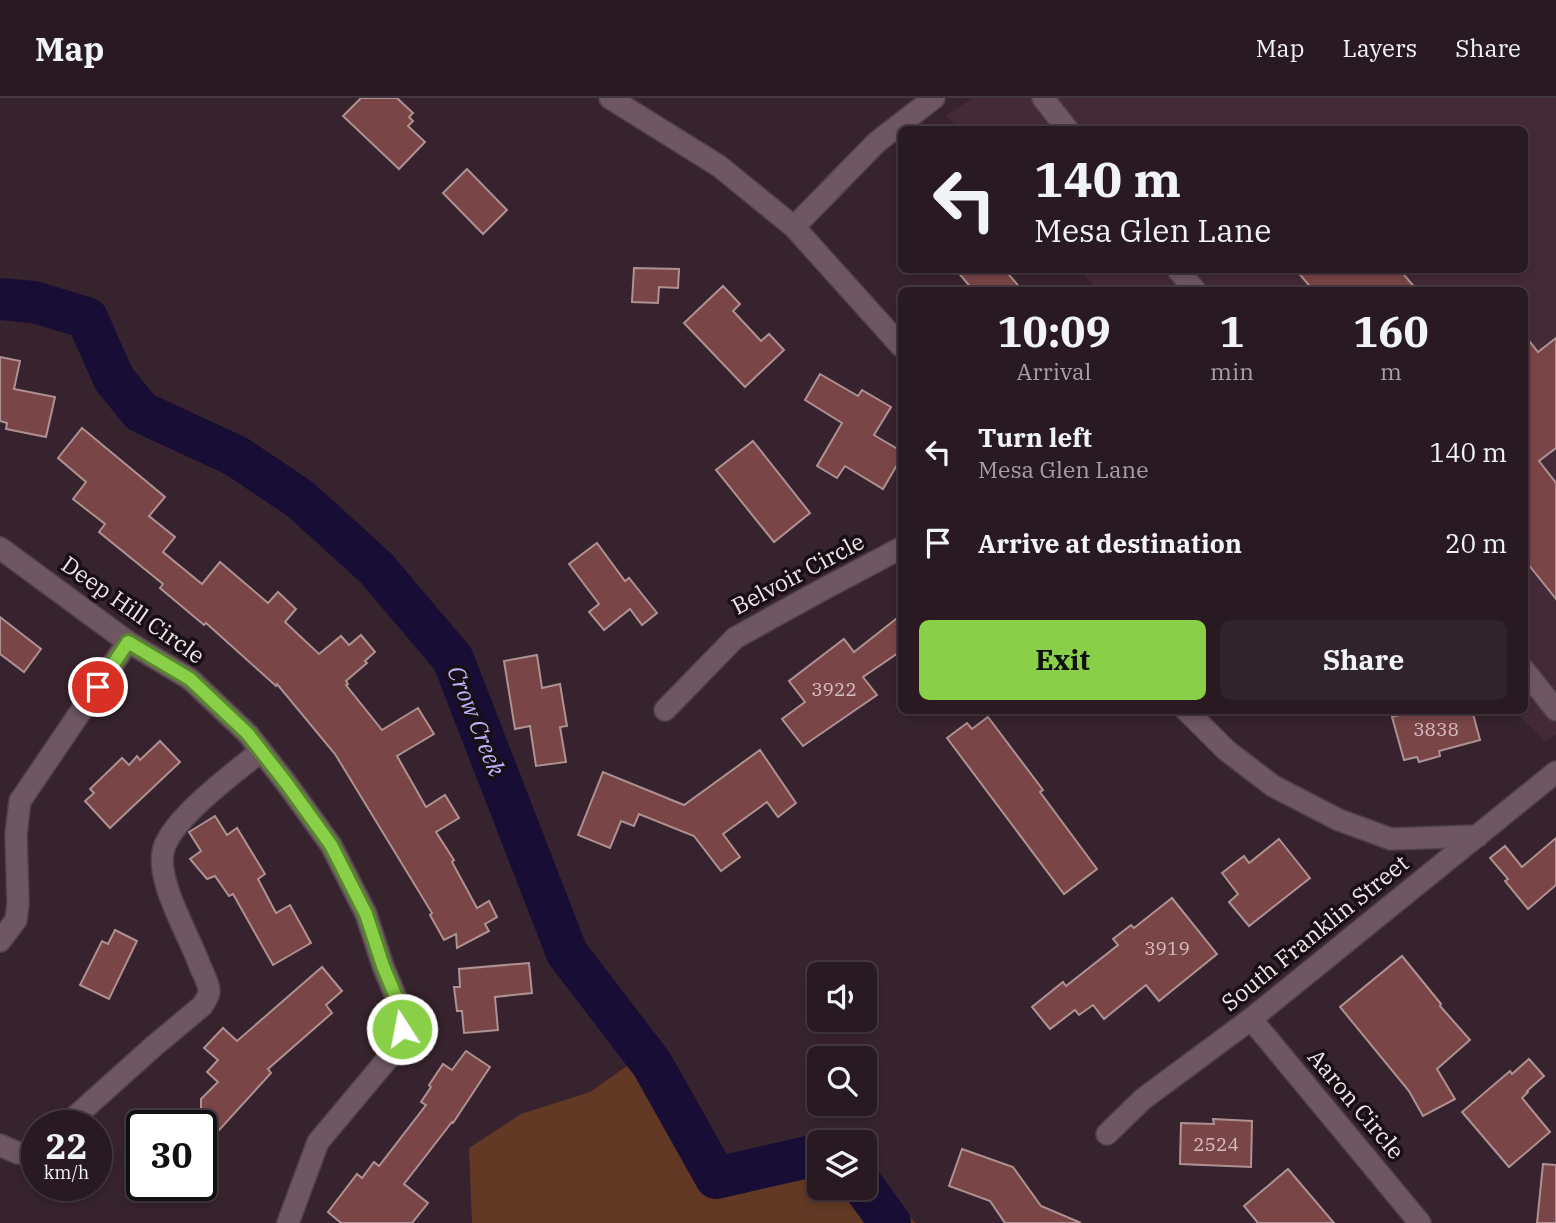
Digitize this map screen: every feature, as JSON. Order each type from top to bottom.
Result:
[{"type":"street","points":[[610,98],[719,166],[794,227],[898,343]]},
{"type":"street","points":[[794,227],[877,142],[934,98]]},
{"type":"street","points":[[1043,98],[1065,126]]},
{"type":"street","points":[[1181,273],[1192,287]]},
{"type":"street","name":"Deep Hill Circle","points":[[0,548],[128,642],[190,679],[248,734],[331,845],[366,914],[383,966],[403,1014],[402,1029],[390,1056],[318,1142],[288,1223]]},
{"type":"street","name":"Belvoir Circle","points":[[665,710],[735,638],[898,550]]},
{"type":"street","points":[[0,941],[16,920],[18,903],[16,834],[9,818],[128,642]]},
{"type":"street","points":[[1528,675],[1556,710]]},
{"type":"street","points":[[1190,714],[1226,750],[1273,786],[1339,820],[1391,839],[1478,836]]},
{"type":"street","points":[[83,1110],[202,1006],[207,997],[209,990],[206,980],[174,906],[161,862],[169,839],[184,817],[261,751]]},
{"type":"street","name":"South Franklin Street","points":[[1107,1134],[1143,1099],[1251,1019],[1556,772]]},
{"type":"street","name":"Aaron Circle","points":[[1251,1019],[1420,1223]]},
{"type":"street","points":[[0,1145],[21,1153]]},
{"type":"shaded area","points":[[973,98],[1556,98],[1556,734],[1546,742],[1517,714],[1528,714],[1528,287],[1095,287],[1083,273],[1528,273],[1528,126],[957,126],[946,116]]},
{"type":"shaded area","points":[[634,1061],[721,1173],[807,1148],[807,1200],[877,1200],[877,1186],[916,1223],[472,1223],[469,1148],[521,1114],[590,1092]]},
{"type":"building","points":[[361,98],[397,98],[413,113],[409,117],[413,121],[408,126],[425,142],[399,169],[343,116]]},
{"type":"building","points":[[467,169],[507,210],[483,234],[443,193]]},
{"type":"building","points":[[634,268],[679,269],[678,288],[659,287],[658,303],[632,302]]},
{"type":"building","points":[[959,273],[1008,273],[1019,287],[970,287]]},
{"type":"building","points":[[1299,273],[1403,273],[1414,287],[1310,287]]},
{"type":"building","points":[[723,286],[740,304],[733,311],[761,341],[769,334],[784,350],[745,387],[684,323]]},
{"type":"building","points":[[1556,338],[1556,448],[1539,461],[1556,483],[1556,599],[1528,564],[1528,339],[1538,352]]},
{"type":"building","points":[[0,357],[20,361],[14,389],[55,397],[46,437],[6,429],[7,423],[0,421]]},
{"type":"building","points":[[820,374],[858,396],[862,390],[891,407],[874,435],[898,449],[898,463],[883,489],[845,466],[837,478],[817,466],[842,423],[805,400]]},
{"type":"building","points":[[82,428],[165,497],[149,516],[175,537],[163,552],[202,584],[220,562],[268,603],[278,592],[296,609],[285,622],[319,654],[341,636],[349,645],[361,635],[375,652],[365,661],[367,663],[346,681],[346,685],[382,730],[418,708],[434,734],[397,756],[426,807],[445,795],[459,818],[436,832],[454,860],[452,862],[477,908],[489,901],[497,917],[485,924],[489,931],[457,948],[456,934],[444,940],[430,915],[432,913],[335,754],[277,684],[276,686],[206,623],[204,625],[160,588],[163,584],[99,532],[105,524],[73,499],[86,482],[58,458]]},
{"type":"building","points":[[753,441],[810,513],[774,542],[716,470]]},
{"type":"building","points":[[597,543],[625,581],[629,578],[657,613],[642,625],[630,609],[604,630],[589,612],[599,604],[569,564]]},
{"type":"building","points":[[0,617],[41,649],[24,672],[0,654]]},
{"type":"building","points":[[898,617],[898,653],[863,677],[877,695],[803,746],[782,719],[805,702],[789,681],[844,639],[854,652]]},
{"type":"building","points":[[537,655],[542,688],[560,684],[567,726],[560,727],[566,762],[536,766],[530,726],[515,729],[504,661]]},
{"type":"building","points":[[1473,714],[1480,740],[1439,751],[1440,756],[1419,762],[1417,757],[1404,760],[1392,717]]},
{"type":"building","points":[[988,717],[1043,790],[1040,792],[1097,869],[1064,894],[947,738],[967,723],[972,729]]},
{"type":"building","points":[[160,741],[180,762],[110,828],[85,801],[94,793],[90,789],[122,758],[129,765],[137,756],[140,760]]},
{"type":"building","points":[[760,750],[796,803],[778,817],[767,802],[723,834],[740,857],[721,871],[694,836],[639,814],[634,826],[621,821],[610,848],[578,835],[603,772],[684,805]]},
{"type":"building","points":[[215,816],[227,835],[237,828],[265,874],[258,879],[276,913],[290,905],[311,943],[273,965],[233,894],[229,896],[215,876],[207,879],[190,859],[201,851],[189,832]]},
{"type":"building","points":[[1556,838],[1556,885],[1528,909],[1490,858],[1505,846],[1522,867]]},
{"type":"building","points":[[1279,839],[1310,878],[1249,926],[1229,902],[1238,894],[1222,873],[1244,856],[1249,863]]},
{"type":"building","points":[[1172,898],[1217,954],[1159,1001],[1146,985],[1104,1019],[1093,1005],[1079,1015],[1075,1010],[1050,1029],[1032,1007],[1063,982],[1066,986],[1118,945],[1113,939],[1131,925],[1134,928]]},
{"type":"building","points":[[115,930],[137,941],[109,999],[80,985],[102,941],[108,944]]},
{"type":"building","points":[[1402,956],[1470,1040],[1437,1069],[1455,1099],[1423,1116],[1409,1091],[1340,1007]]},
{"type":"building","points":[[529,963],[532,993],[495,997],[498,1030],[464,1033],[462,1011],[457,1011],[454,987],[460,987],[459,969]]},
{"type":"building","points":[[322,967],[342,991],[326,1005],[332,1013],[268,1069],[271,1073],[217,1132],[217,1110],[201,1110],[201,1099],[218,1082],[207,1072],[218,1060],[204,1048],[223,1028],[237,1041]]},
{"type":"building","points":[[466,1051],[490,1067],[453,1123],[404,1184],[428,1203],[412,1223],[341,1223],[328,1212],[357,1174],[362,1178],[374,1162],[379,1166],[426,1105],[421,1102],[443,1064],[452,1070]]},
{"type":"building","points":[[1529,1059],[1544,1076],[1522,1098],[1550,1132],[1509,1167],[1462,1112],[1510,1071],[1512,1074]]},
{"type":"building","points":[[1213,1119],[1252,1121],[1251,1167],[1180,1164],[1181,1123],[1214,1124]]},
{"type":"building","points":[[962,1149],[1013,1167],[1041,1206],[1081,1223],[1005,1223],[990,1201],[949,1186]]},
{"type":"building","points":[[1543,1164],[1556,1165],[1556,1223],[1537,1223]]},
{"type":"building","points":[[1288,1169],[1334,1223],[1258,1223],[1244,1206]]},
{"type":"waterway","name":"Crow Creek","points":[[0,299],[34,302],[87,318],[114,379],[141,412],[236,456],[300,499],[376,568],[453,659],[567,953],[652,1064],[716,1178],[807,1157]]},
{"type":"waterway","name":"Crow Creek","points":[[873,1200],[890,1223]]},
{"type":"route","points":[[98,687],[128,642],[190,679],[248,734],[331,845],[366,914],[383,966],[403,1014],[402,1029]]}]
